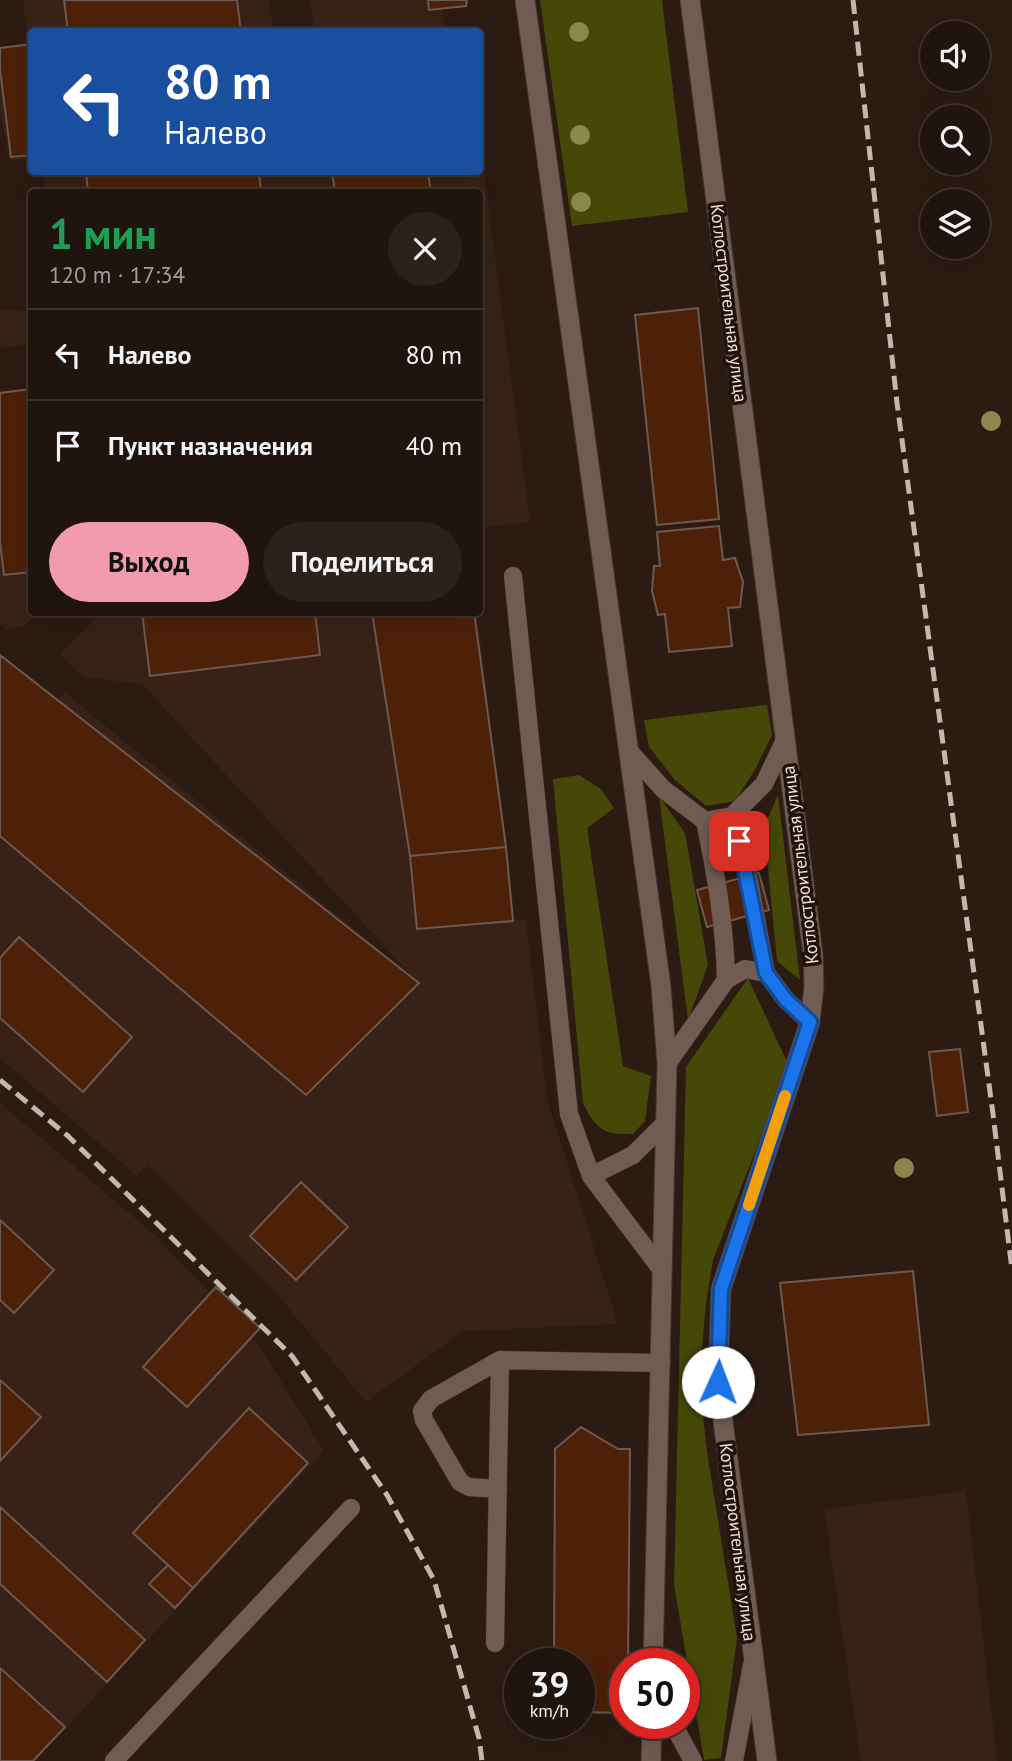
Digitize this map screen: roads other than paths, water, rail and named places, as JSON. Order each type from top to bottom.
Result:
[{"type":"main road","points":[[525,0],[661,986],[667,1064],[653,1648]]},
{"type":"main road","name":"Котлостроительная улица","points":[[690,0],[813,954],[814,987],[810,1022],[721,1289],[718,1382],[768,1761]]},
{"type":"main road","points":[[651,1761],[652,1739]]},
{"type":"lane","points":[[513,576],[569,1114],[591,1176],[661,1269]]},
{"type":"lane","points":[[705,821],[732,816],[764,784],[785,740]]},
{"type":"lane","points":[[629,751],[663,789],[705,821],[716,872],[726,951],[726,980]]},
{"type":"lane","points":[[732,816],[746,866],[766,973],[786,1000],[810,1022]]},
{"type":"lane","points":[[667,1064],[726,980],[745,969],[766,973]]},
{"type":"lane","points":[[591,1176],[633,1155],[666,1122]]},
{"type":"lane","points":[[498,1489],[469,1487],[460,1482],[424,1420],[422,1411],[430,1399],[500,1360],[661,1363]]},
{"type":"lane","points":[[495,1643],[500,1360]]},
{"type":"lane","points":[[114,1761],[351,1508]]},
{"type":"lane","points":[[734,1761],[753,1661]]},
{"type":"lane","points":[[681,1739],[693,1761]]},
{"type":"railway","points":[[853,0],[897,403],[1012,1270]]},
{"type":"railway","points":[[0,1080],[68,1136],[292,1356],[387,1495],[434,1580],[479,1738],[482,1761]]}]
